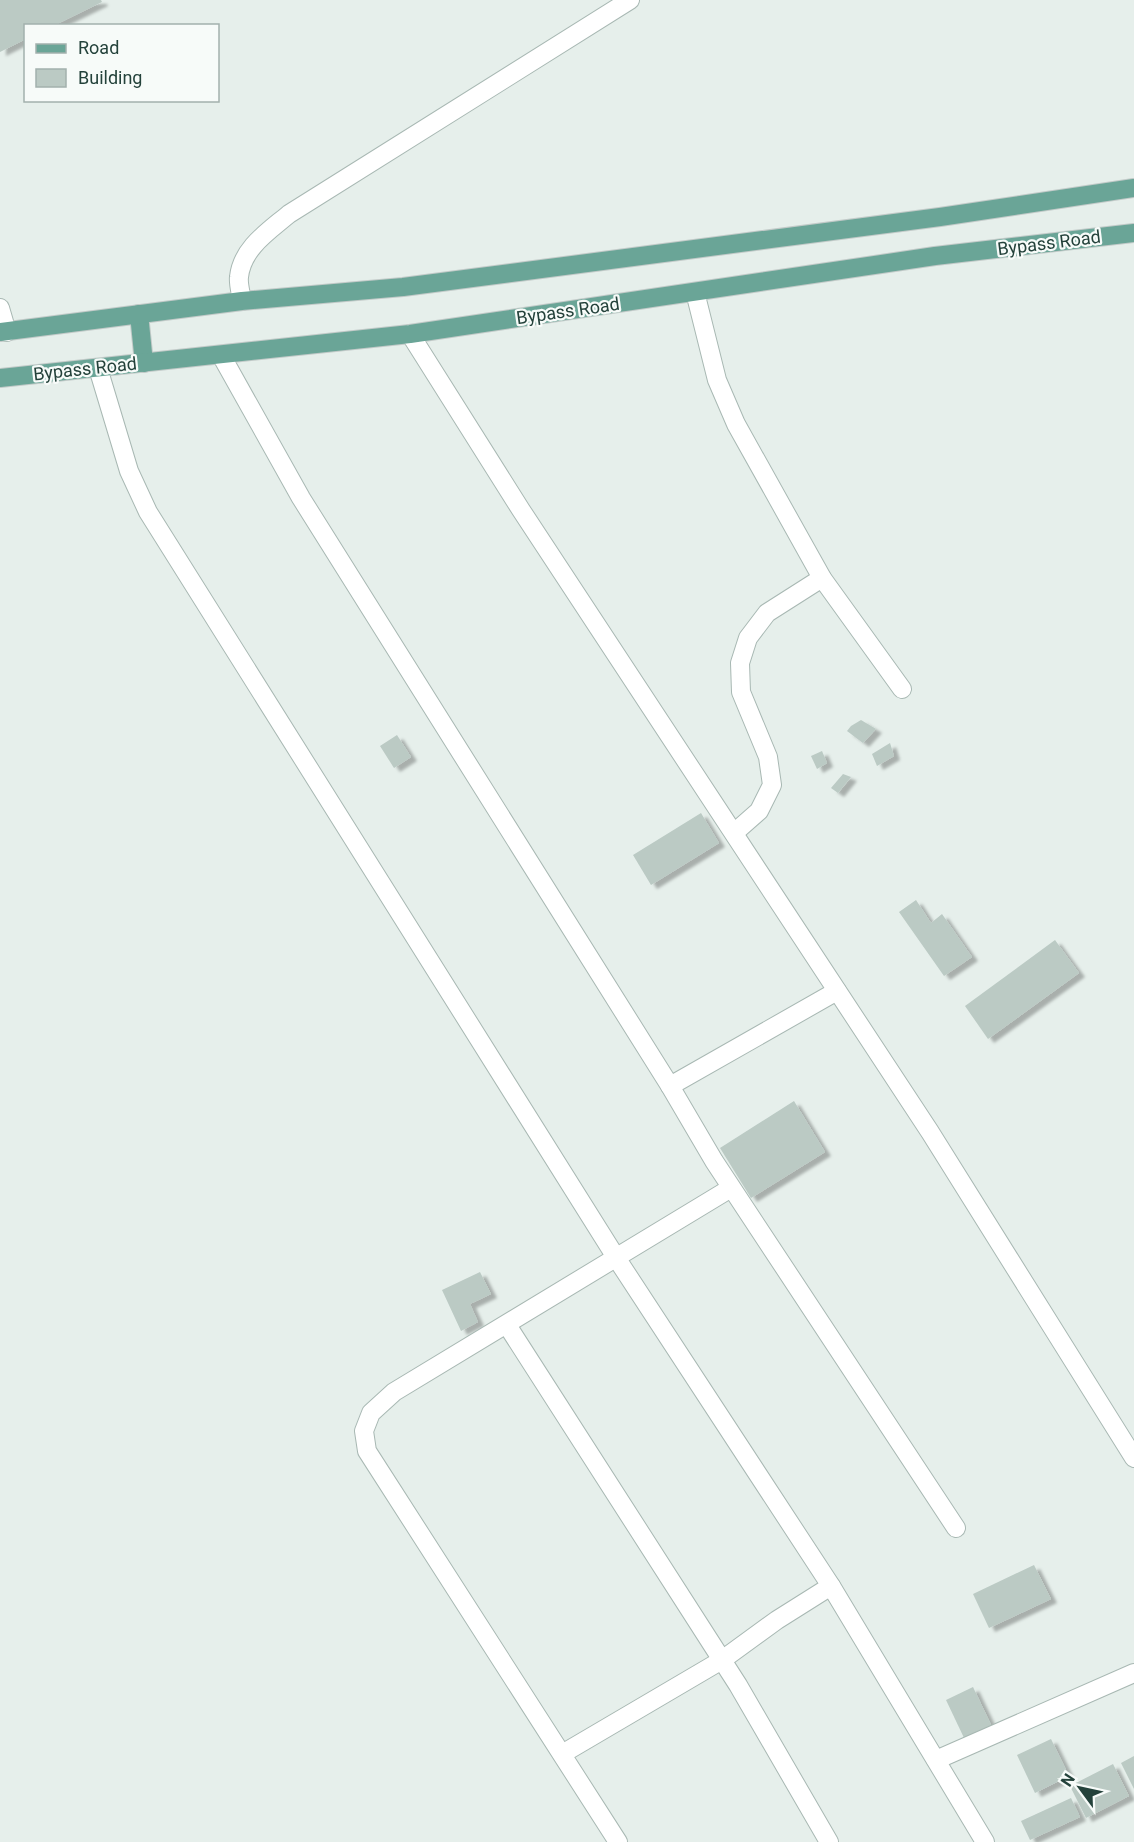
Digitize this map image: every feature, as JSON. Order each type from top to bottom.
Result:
[{"type":"main road","points":[[4,332],[242,301],[403,287],[940,217],[1134,188]]},
{"type":"main road","name":"Bypass Road","points":[[0,378],[410,334],[935,256],[1134,233]]},
{"type":"main road","points":[[139,314],[144,363]]},
{"type":"street","points":[[242,301],[239,278],[243,262],[255,242],[288,214],[630,0]]},
{"type":"street","points":[[695,292],[717,380],[736,424],[822,578],[902,689]]},
{"type":"street","points":[[0,308],[4,332]]},
{"type":"street","points":[[410,334],[521,510],[936,1142],[1134,1458]]},
{"type":"street","points":[[221,355],[301,498],[670,1086],[731,1188],[956,1528]]},
{"type":"street","points":[[98,368],[129,471],[148,512],[617,1259],[831,1586],[985,1842]]},
{"type":"street","points":[[734,833],[759,811],[772,785],[768,758],[741,692],[740,663],[748,638],[766,613],[822,578]]},
{"type":"street","points":[[670,1086],[837,990]]},
{"type":"street","points":[[618,1842],[368,1451],[364,1431],[370,1413],[394,1392],[731,1188]]},
{"type":"street","points":[[507,1325],[722,1660],[829,1842]]},
{"type":"street","points":[[562,1754],[722,1660],[777,1620],[831,1586]]},
{"type":"street","points":[[936,1760],[1134,1673]]},
{"type":"building","points":[[0,0],[101,0],[102,2],[57,24],[24,24],[24,40],[0,52]]},
{"type":"building","points":[[861,720],[876,729],[863,743],[847,731]]},
{"type":"building","points":[[397,735],[411,757],[394,768],[380,746]]},
{"type":"building","points":[[890,743],[894,756],[877,766],[872,754]]},
{"type":"building","points":[[822,751],[827,763],[817,769],[811,756]]},
{"type":"building","points":[[843,774],[851,777],[838,793],[831,788]]},
{"type":"building","points":[[701,813],[719,843],[651,885],[633,855]]},
{"type":"building","points":[[916,900],[931,923],[942,914],[972,957],[944,976],[899,912]]},
{"type":"building","points":[[1055,940],[1079,973],[988,1039],[965,1006]]},
{"type":"building","points":[[794,1101],[825,1152],[751,1198],[720,1148]]},
{"type":"building","points":[[480,1272],[491,1294],[470,1304],[478,1322],[461,1331],[442,1290]]},
{"type":"building","points":[[1034,1565],[1051,1599],[989,1628],[973,1594]]},
{"type":"building","points":[[973,1687],[992,1727],[965,1740],[946,1700]]},
{"type":"building","points":[[1051,1739],[1069,1776],[1035,1793],[1017,1755]]},
{"type":"building","points":[[1134,1756],[1134,1789],[1121,1763]]},
{"type":"building","points":[[1113,1764],[1129,1796],[1086,1818],[1070,1786]]},
{"type":"building","points":[[1071,1798],[1080,1817],[1030,1840],[1021,1821]]}]
